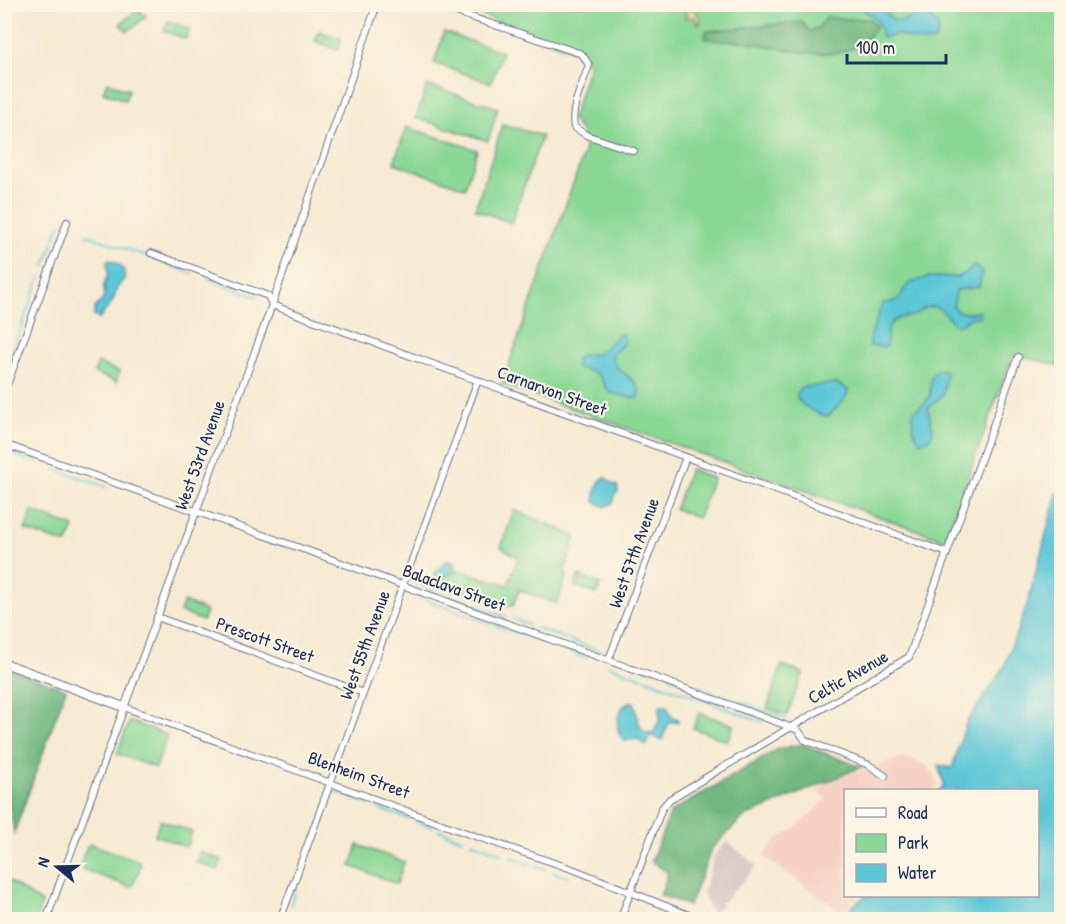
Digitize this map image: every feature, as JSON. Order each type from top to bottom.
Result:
[{"type":"street","name":"West 53rd Avenue","points":[[52,917],[124,707],[272,305],[376,4]]},
{"type":"street","points":[[432,4],[582,54],[589,65],[574,109],[572,118],[574,127],[586,135],[634,151]]},
{"type":"street","points":[[4,393],[67,222]]},
{"type":"street","name":"Carnarvon Street","points":[[151,253],[268,296],[272,305],[947,553]]},
{"type":"street","name":"Celtic Avenue","points":[[620,920],[662,808],[670,799],[909,657],[1018,357]]},
{"type":"street","name":"West 55th Avenue","points":[[280,920],[478,380]]},
{"type":"street","name":"Balaclava Street","points":[[4,444],[609,659],[791,727],[798,730],[805,741],[868,765],[885,776]]},
{"type":"street","name":"West 57th Avenue","points":[[609,659],[686,457]]},
{"type":"street","name":"Prescott Street","points":[[157,617],[363,693]]},
{"type":"street","name":"Blenheim Street","points":[[4,663],[502,846],[632,891],[701,920]]},
{"type":"shaded area","points":[[903,757],[928,766],[938,784],[935,789],[844,789],[844,897],[858,897],[843,911],[763,856],[775,840],[795,829],[827,799],[817,791],[829,781]]},
{"type":"shaded area","points":[[727,841],[757,866],[713,913],[708,907],[703,892],[715,854]]},
{"type":"green space","points":[[456,5],[1061,5],[1061,366],[1013,354],[945,540],[502,384],[585,150],[582,133],[572,119],[589,65],[582,54]]},
{"type":"green space","points":[[139,9],[146,17],[127,32],[120,24]]},
{"type":"green space","points":[[827,17],[870,19],[877,27],[856,46],[844,51],[817,54],[747,42],[705,38],[706,31],[802,22],[809,31],[818,28]]},
{"type":"green space","points":[[168,21],[190,29],[186,39],[164,31]]},
{"type":"green space","points":[[319,31],[341,39],[338,50],[315,41]]},
{"type":"green space","points":[[444,32],[502,52],[491,83],[434,63]]},
{"type":"green space","points":[[107,82],[129,90],[125,100],[103,92]]},
{"type":"green space","points":[[427,85],[498,108],[488,141],[416,118]]},
{"type":"green space","points":[[503,124],[542,136],[511,223],[475,209]]},
{"type":"green space","points":[[406,127],[477,150],[465,188],[394,163]]},
{"type":"green space","points":[[98,363],[120,372],[116,382],[94,373]]},
{"type":"green space","points":[[690,469],[713,478],[698,518],[675,509]]},
{"type":"green space","points":[[514,510],[576,536],[564,573],[567,575],[557,604],[519,590],[513,606],[495,603],[465,592],[441,577],[452,574],[456,569],[508,585],[518,558],[501,547]]},
{"type":"green space","points":[[32,511],[74,527],[67,544],[25,530]]},
{"type":"green space","points":[[578,576],[600,584],[597,594],[575,586]]},
{"type":"green space","points":[[184,602],[206,611],[203,621],[180,612]]},
{"type":"green space","points":[[782,665],[803,673],[787,715],[767,708]]},
{"type":"green space","points":[[4,667],[66,689],[14,833],[5,780]]},
{"type":"green space","points":[[699,713],[734,725],[728,741],[693,728]]},
{"type":"green space","points":[[129,721],[167,735],[156,768],[117,754]]},
{"type":"green space","points":[[802,744],[861,767],[744,817],[712,848],[689,906],[660,895],[668,873],[651,861],[671,812],[778,749]]},
{"type":"green space","points":[[160,820],[192,832],[186,847],[155,835]]},
{"type":"green space","points":[[91,844],[139,861],[141,865],[133,885],[130,887],[82,869],[80,865],[87,846]]},
{"type":"green space","points":[[358,845],[404,862],[397,884],[351,866]]},
{"type":"green space","points":[[200,852],[222,860],[218,870],[196,862]]},
{"type":"green space","points":[[4,878],[42,903],[36,919],[5,919]]},
{"type":"sand","points":[[678,4],[695,10],[700,19],[699,25],[694,17],[685,18],[687,12],[674,8],[674,5]]},
{"type":"water","points":[[867,4],[884,5],[888,16],[901,21],[922,14],[927,16],[938,28],[935,41],[922,42],[898,35],[882,38],[878,22],[864,11]]},
{"type":"water","points":[[110,260],[121,267],[124,279],[117,288],[113,301],[99,319],[94,316],[94,313],[104,298],[104,284],[108,275],[107,262]]},
{"type":"water","points":[[974,266],[982,271],[979,287],[957,290],[953,305],[958,312],[980,311],[979,317],[972,317],[958,326],[937,307],[928,307],[892,323],[887,331],[885,347],[870,346],[870,339],[881,307],[884,303],[899,299],[908,284],[928,277],[957,277]]},
{"type":"water","points":[[622,334],[623,344],[612,355],[613,361],[638,387],[640,393],[638,399],[610,393],[599,376],[593,372],[576,368],[576,360],[581,355],[598,354]]},
{"type":"water","points":[[938,370],[946,372],[943,395],[928,408],[933,431],[929,440],[921,442],[913,428],[913,412],[925,403],[930,395],[931,376]]},
{"type":"water","points":[[836,383],[848,391],[843,402],[829,416],[810,409],[798,399],[797,395],[802,387]]},
{"type":"water","points":[[605,477],[617,485],[618,492],[616,492],[613,503],[605,507],[595,502],[595,499],[598,485]]},
{"type":"water","points":[[1061,485],[1061,919],[838,919],[864,897],[1039,897],[1039,789],[941,789],[944,784],[938,765],[952,768],[966,723],[1003,669],[1028,602]]},
{"type":"water","points":[[447,561],[455,563],[453,568],[456,569],[455,572],[436,579],[434,573]]},
{"type":"water","points":[[634,702],[640,727],[645,732],[653,733],[660,719],[661,705],[667,705],[671,716],[678,719],[678,722],[669,722],[662,740],[650,735],[646,745],[637,739],[624,741],[618,732],[618,720],[625,705]]},
{"type":"waterway","points":[[55,238],[60,225]]},
{"type":"waterway","points":[[85,234],[192,273]]},
{"type":"waterway","points":[[45,266],[53,243]]},
{"type":"waterway","points":[[4,374],[40,277]]},
{"type":"waterway","points":[[208,279],[258,297]]},
{"type":"waterway","points":[[4,451],[37,462]]},
{"type":"waterway","points":[[55,469],[107,487]]},
{"type":"waterway","points":[[415,584],[507,617]]},
{"type":"waterway","points":[[410,594],[545,643]]},
{"type":"waterway","points":[[513,619],[529,625]]},
{"type":"waterway","points":[[536,628],[602,652]]},
{"type":"waterway","points":[[559,648],[587,658]]},
{"type":"waterway","points":[[617,657],[654,671]]},
{"type":"waterway","points":[[608,665],[763,722]]},
{"type":"waterway","points":[[669,676],[713,692]]},
{"type":"waterway","points":[[722,695],[732,699]]},
{"type":"waterway","points":[[737,701],[787,719]]},
{"type":"waterway","points":[[326,808],[334,791],[369,805]]},
{"type":"waterway","points":[[377,808],[409,819]]},
{"type":"waterway","points":[[313,843],[325,812]]},
{"type":"waterway","points":[[415,821],[433,827]]},
{"type":"waterway","points":[[439,830],[462,839]]},
{"type":"waterway","points":[[472,842],[502,854]]},
{"type":"waterway","points":[[510,857],[530,864]]},
{"type":"waterway","points":[[536,866],[545,869]]},
{"type":"waterway","points":[[299,881],[304,869]]},
{"type":"waterway","points":[[553,872],[568,877]]},
{"type":"waterway","points":[[291,904],[296,888]]},
{"type":"waterway","points":[[285,920],[287,913]]}]
